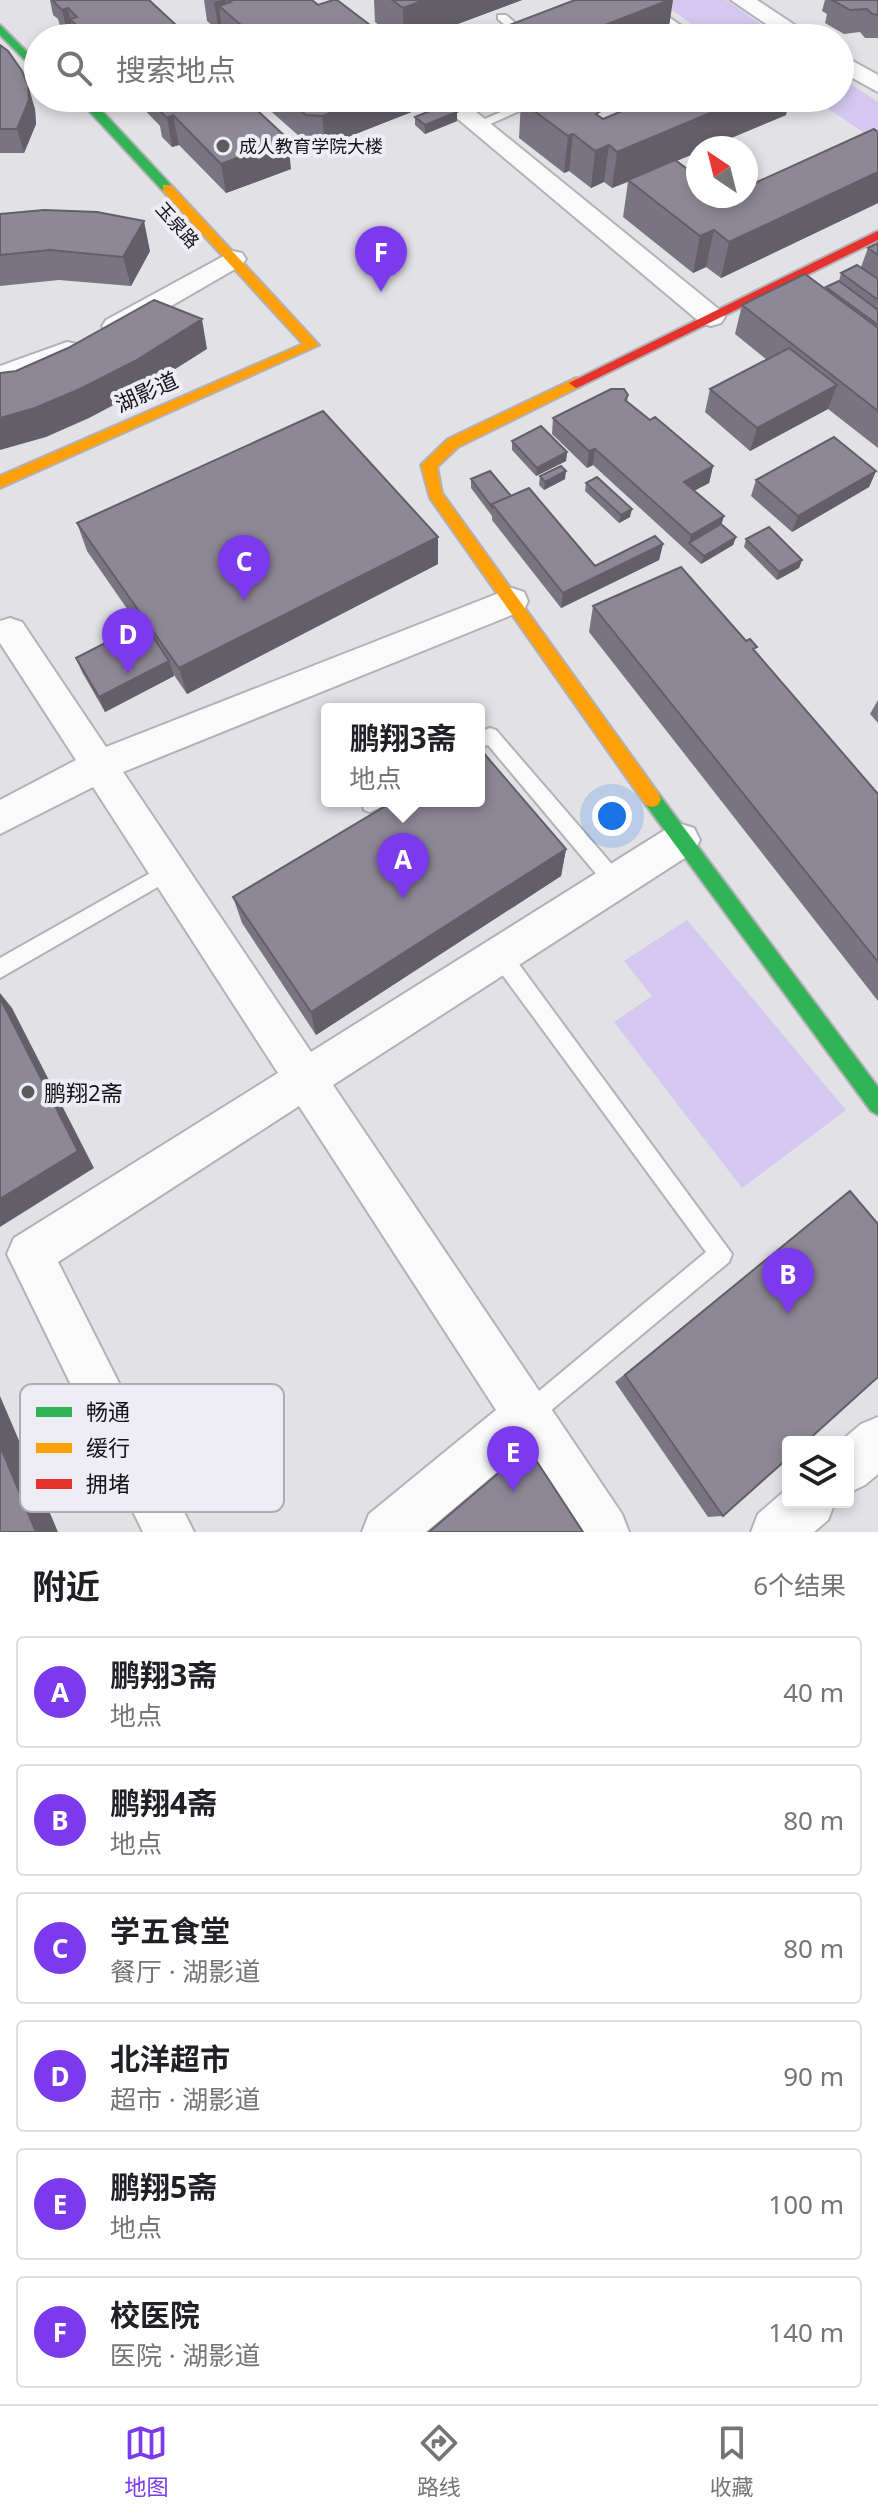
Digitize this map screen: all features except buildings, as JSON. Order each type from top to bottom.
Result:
[{"type":"street","points":[[742,0],[781,24]]},
{"type":"street","points":[[0,8],[24,34]]},
{"type":"street","points":[[0,28],[24,55]]},
{"type":"street","points":[[854,70],[878,85]]},
{"type":"street","name":"玉泉路","points":[[77,112],[225,264],[312,345]]},
{"type":"street","name":"玉泉路","points":[[95,112],[225,264],[294,352]]},
{"type":"street","points":[[462,112],[711,317]]},
{"type":"street","points":[[878,235],[453,443],[429,465],[435,494],[681,840],[878,1104]]},
{"type":"street","points":[[0,377],[86,343],[225,264]]},
{"type":"street","name":"湖影道","points":[[0,482],[312,345]]},
{"type":"street","points":[[0,818],[98,766],[512,601]]},
{"type":"street","points":[[10,631],[604,1532]]},
{"type":"street","points":[[95,1384],[30,1254],[681,840]]},
{"type":"street","points":[[387,1532],[527,1416]]},
{"type":"street","points":[[854,1463],[878,1441]]},
{"type":"street","points":[[776,1532],[803,1508]]},
{"type":"street","points":[[159,1512],[169,1532]]},
{"type":"lane","points":[[637,0],[672,24]]},
{"type":"lane","points":[[502,17],[510,24]]},
{"type":"lane","points":[[521,24],[528,21]]},
{"type":"lane","points":[[477,125],[509,112]]},
{"type":"lane","points":[[485,738],[490,735],[615,882]]},
{"type":"lane","points":[[0,969],[168,871]]},
{"type":"lane","points":[[500,955],[721,1254],[527,1416]]},
{"type":"shaded area","points":[[658,0],[726,0],[761,24],[691,24]]},
{"type":"shaded area","points":[[854,86],[878,102],[878,142],[833,112],[854,112]]},
{"type":"shaded area","points":[[687,920],[846,1110],[742,1188],[614,1022],[652,996],[624,961]]},
{"type":"traffic: fast","points":[[0,28],[24,55]]},
{"type":"traffic: fast","points":[[96,112],[167,188]]},
{"type":"traffic: fast","points":[[652,799],[878,1104]]},
{"type":"traffic: slow","points":[[0,482],[312,345],[167,188]]},
{"type":"traffic: slow","points":[[576,383],[453,443],[429,465],[435,494],[652,799]]},
{"type":"traffic: jam","points":[[576,383],[878,235]]},
{"type":"place","name":"成人教育学院大楼","points":[[223,146]]},
{"type":"place","name":"校医院","points":[[381,292]]},
{"type":"place","name":"学五食堂","points":[[244,601]]},
{"type":"place","name":"北洋超市","points":[[128,674]]},
{"type":"place","name":"鹏翔3斋","points":[[403,899]]},
{"type":"place","name":"鹏翔2斋","points":[[28,1092]]},
{"type":"place","name":"鹏翔4斋","points":[[788,1314]]},
{"type":"place","name":"鹏翔5斋","points":[[513,1492]]}]
